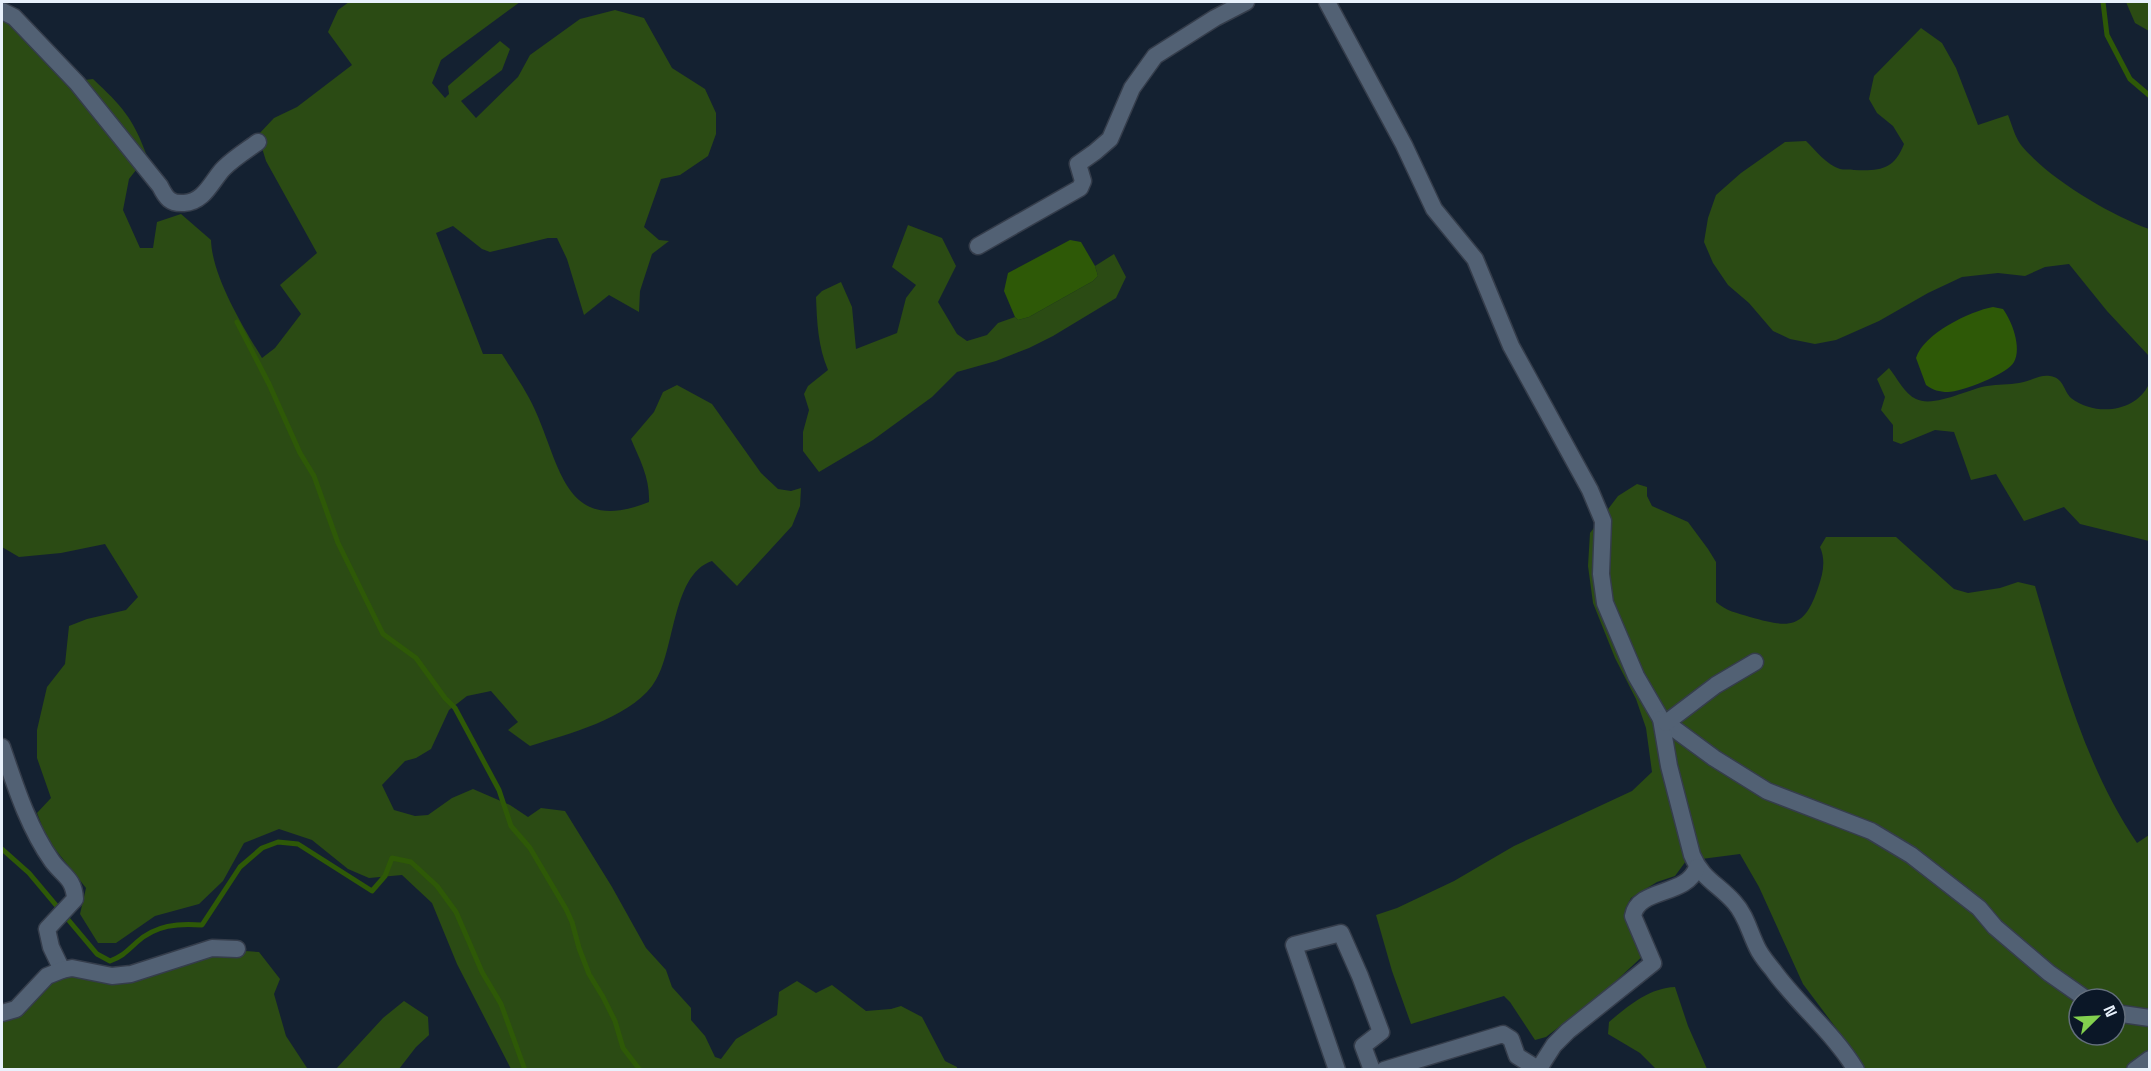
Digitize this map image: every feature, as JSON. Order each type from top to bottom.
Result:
[{"type":"street","points":[[978,246],[1080,188],[1083,182],[1078,164],[1110,138],[1132,88],[1155,56],[1246,2]]},
{"type":"street","points":[[1327,2],[1404,145],[1434,209],[1475,259],[1511,346],[1590,490],[1603,521],[1601,574],[1605,603],[1636,676],[1663,721],[1714,758],[1767,791],[1871,831],[1911,855],[1979,908],[1995,927],[2069,987]]},
{"type":"street","points":[[2,10],[14,17],[77,82],[160,186],[166,198],[175,204],[189,203],[202,196],[224,168],[258,142]]},
{"type":"street","points":[[1663,721],[1755,662]]},
{"type":"street","points":[[1663,721],[1669,766],[1697,867],[1709,881],[1735,903],[1747,922],[1759,951],[1774,972],[1821,1025],[1856,1070]]},
{"type":"street","points":[[2,747],[32,826],[53,862],[66,874],[74,888],[75,899],[47,929],[51,947],[62,970]]},
{"type":"street","points":[[1384,1070],[1503,1034],[1511,1039],[1518,1056],[1538,1069],[1554,1045],[1568,1032],[1653,963],[1633,916],[1634,909],[1658,893],[1682,886],[1694,876],[1697,867]]},
{"type":"street","points":[[1337,1070],[1294,945],[1341,933],[1381,1032],[1363,1046],[1372,1070]]},
{"type":"street","points":[[2,1013],[16,1009],[47,976],[62,970],[72,968],[112,976],[131,974],[212,948],[237,949]]},
{"type":"street","points":[[2127,1015],[2150,1018]]},
{"type":"street","points":[[2135,1070],[2150,1059]]},
{"type":"shaded area","points":[[349,2],[520,2],[441,60],[432,83],[445,98],[449,94],[448,86],[500,41],[510,49],[502,70],[461,101],[476,118],[518,77],[530,55],[580,19],[615,10],[644,18],[672,68],[705,89],[716,113],[716,134],[708,156],[680,175],[661,179],[644,227],[659,240],[669,241],[652,254],[640,291],[639,312],[609,295],[584,315],[567,259],[557,238],[548,238],[490,252],[482,249],[453,226],[436,233],[483,354],[502,354],[524,388],[560,473],[570,490],[583,503],[599,510],[621,510],[649,502],[646,477],[631,439],[654,412],[663,392],[677,385],[712,404],[761,473],[778,489],[791,491],[801,488],[800,506],[792,526],[737,586],[712,561],[698,569],[688,582],[675,618],[660,673],[641,698],[628,708],[596,724],[530,746],[508,730],[518,722],[491,691],[467,696],[449,710],[431,749],[416,758],[405,761],[382,785],[394,810],[415,816],[428,815],[452,798],[473,789],[510,805],[528,817],[541,808],[565,811],[646,948],[666,970],[672,987],[691,1008],[691,1020],[705,1036],[715,1057],[721,1059],[736,1039],[777,1015],[779,992],[797,981],[816,993],[832,985],[866,1011],[901,1006],[922,1017],[945,1061],[957,1069],[511,1069],[457,964],[432,903],[402,875],[369,878],[348,869],[312,840],[279,829],[244,843],[223,881],[199,904],[155,916],[116,943],[98,943],[80,914],[86,888],[47,839],[37,813],[51,798],[37,758],[37,730],[47,687],[65,664],[69,626],[87,619],[126,610],[138,597],[105,544],[61,553],[19,557],[2,547],[2,15],[67,82],[93,79],[126,113],[147,156],[129,179],[123,210],[140,248],[153,248],[157,222],[181,214],[211,240],[223,285],[238,317],[262,358],[275,348],[301,314],[280,285],[317,253],[266,161],[258,135],[274,118],[297,107],[352,65],[328,32],[338,10]]},
{"type":"shaded area","points":[[2126,2],[2149,2],[2149,31],[2135,23]]},
{"type":"shaded area","points":[[1921,28],[1942,43],[1956,68],[1978,125],[2008,115],[2021,145],[2063,183],[2098,205],[2149,229],[2149,363],[2148,355],[2107,311],[2069,264],[2045,267],[2025,276],[1998,273],[1962,277],[1879,321],[1836,340],[1815,344],[1790,339],[1773,331],[1749,303],[1728,285],[1713,263],[1704,242],[1708,218],[1716,195],[1741,173],[1785,142],[1806,141],[1826,161],[1841,169],[1879,169],[1896,159],[1904,144],[1893,126],[1877,113],[1869,99],[1874,76]]},
{"type":"shaded area","points":[[908,225],[942,238],[956,266],[938,302],[957,334],[967,341],[987,335],[998,323],[1015,317],[1018,320],[1029,317],[1093,281],[1098,276],[1095,266],[1114,254],[1126,277],[1116,298],[1029,348],[996,361],[957,372],[932,397],[873,440],[819,472],[803,451],[803,432],[809,410],[804,394],[808,386],[828,370],[820,343],[816,297],[822,291],[841,282],[852,307],[856,349],[897,333],[906,298],[916,285],[892,267]]},
{"type":"shaded area","points":[[1070,240],[1081,242],[1098,276],[1029,317],[1018,320],[1004,291],[1008,273]]},
{"type":"shaded area","points":[[1993,307],[2003,309],[2015,335],[2017,350],[2010,367],[1984,382],[1954,391],[1939,391],[1926,385],[1916,358],[1920,349],[1937,332],[1948,325],[1972,313]]},
{"type":"shaded area","points":[[1889,368],[1908,393],[1923,401],[1941,400],[1987,386],[2019,383],[2046,376],[2058,379],[2068,395],[2081,404],[2092,408],[2114,409],[2135,401],[2149,384],[2149,541],[2080,524],[2064,507],[2024,521],[1996,474],[1971,480],[1954,432],[1935,430],[1901,444],[1893,441],[1893,425],[1881,410],[1885,397],[1877,379]]},
{"type":"shaded area","points":[[1637,484],[1647,487],[1647,496],[1652,506],[1688,522],[1716,562],[1716,602],[1732,611],[1775,623],[1785,624],[1801,619],[1813,602],[1823,567],[1820,547],[1826,537],[1896,537],[1954,589],[1968,593],[2000,588],[2018,582],[2035,586],[2076,719],[2103,783],[2137,843],[2149,835],[2149,1069],[1863,1069],[1803,984],[1759,887],[1740,854],[1686,861],[1675,876],[1657,882],[1631,898],[1625,909],[1645,954],[1603,993],[1546,1037],[1535,1040],[1504,996],[1411,1024],[1392,971],[1376,915],[1397,908],[1454,881],[1514,846],[1632,791],[1652,772],[1646,728],[1636,699],[1615,658],[1593,603],[1588,566],[1590,533],[1618,496]]},
{"type":"shaded area","points":[[217,951],[259,952],[280,979],[274,994],[286,1036],[307,1068],[312,1069],[2,1070],[2,1018],[57,977],[68,974],[89,978]]},
{"type":"shaded area","points":[[1675,987],[1688,1026],[1707,1069],[1656,1069],[1640,1053],[1608,1034],[1609,1022],[1631,1004],[1648,994]]},
{"type":"shaded area","points":[[404,1001],[428,1017],[429,1035],[416,1047],[399,1069],[336,1069],[383,1018]]},
{"type":"waterway","points":[[2103,2],[2107,35],[2130,79],[2150,96]]},
{"type":"waterway","points":[[237,322],[269,384],[300,453],[314,476],[338,543],[383,634],[416,658],[455,708],[499,790],[511,826],[530,848],[566,909],[589,974],[615,1021],[623,1048],[640,1070]]},
{"type":"waterway","points":[[2,849],[29,873],[97,954],[110,961],[152,932],[168,926],[202,925],[240,867],[262,848],[278,842],[298,844],[372,891],[385,876],[392,858],[411,862],[437,886],[456,912],[482,972],[501,1004],[525,1070]]}]
